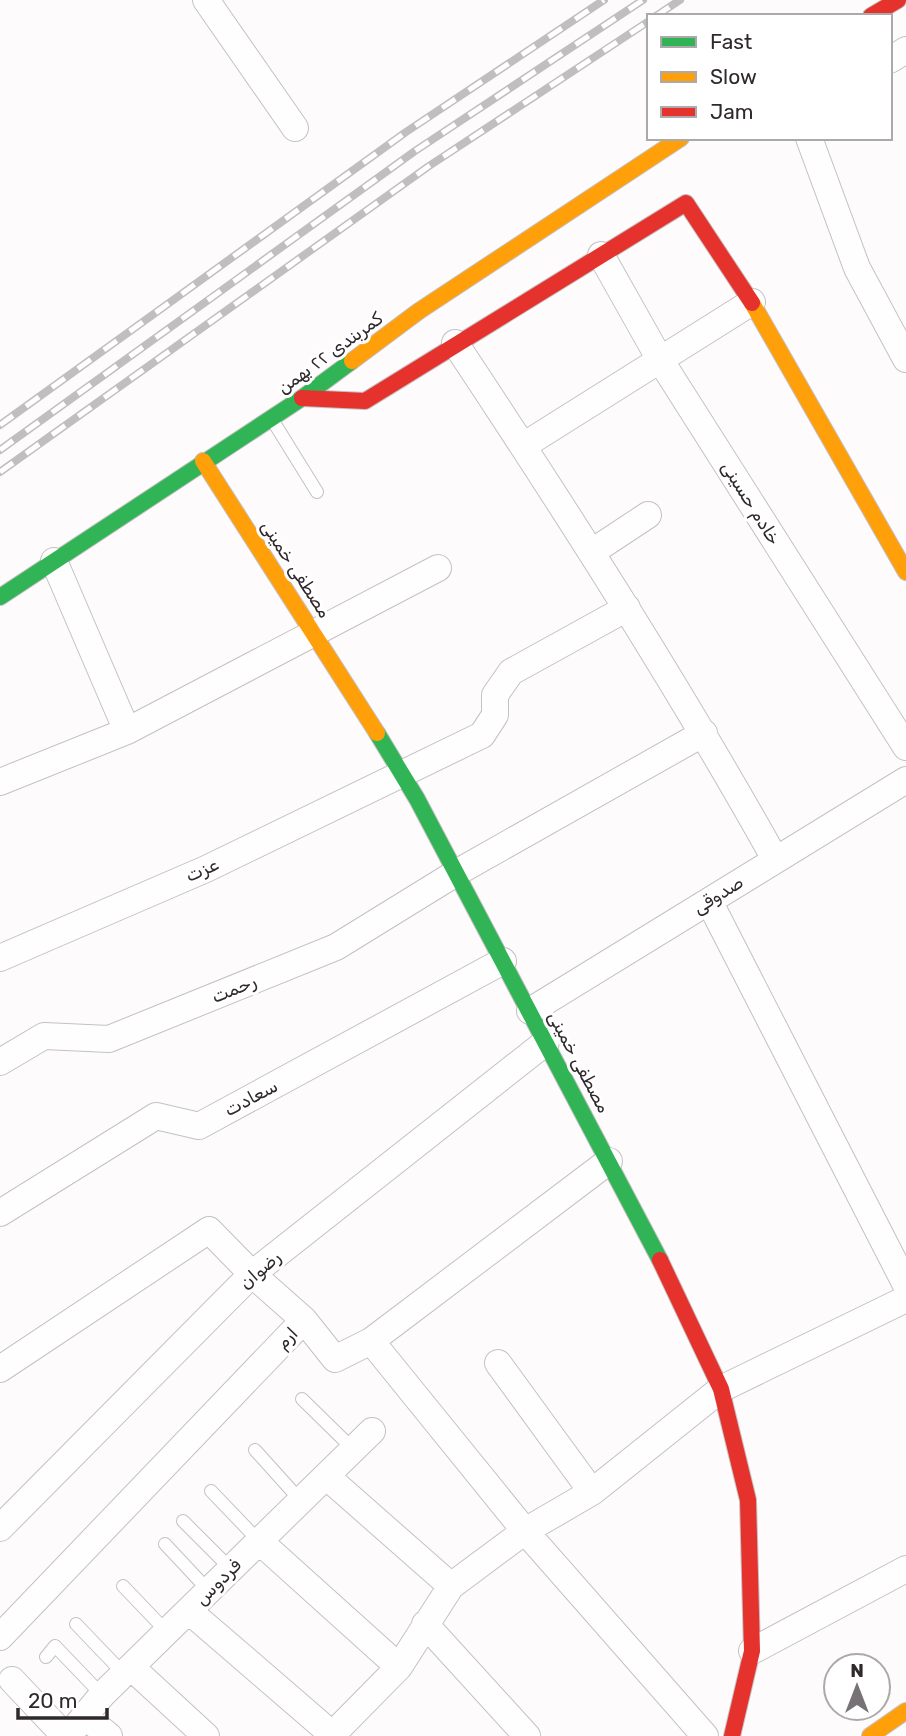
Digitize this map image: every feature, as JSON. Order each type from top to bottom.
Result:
[{"type":"street","points":[[206,0],[295,128]]},
{"type":"street","points":[[874,14],[898,0]]},
{"type":"street","name":"کمربندی ۲۲ بهمن","points":[[0,597],[302,398],[419,311],[678,140]]},
{"type":"street","points":[[810,140],[857,268],[906,359]]},
{"type":"street","points":[[302,398],[365,401],[455,343],[686,203],[751,302],[906,572]]},
{"type":"street","name":"خادم حسینی","points":[[601,255],[659,358],[906,747]]},
{"type":"street","points":[[523,446],[751,302]]},
{"type":"street","points":[[455,343],[627,608],[704,733],[775,859]]},
{"type":"street","name":"مصطفی خمینی","points":[[203,461],[316,634],[456,873],[680,1297],[721,1389],[748,1500],[751,1651],[732,1736]]},
{"type":"street","points":[[592,552],[648,515]]},
{"type":"street","points":[[54,561],[127,731]]},
{"type":"street","points":[[0,782],[127,731],[438,568]]},
{"type":"street","name":"عزت","points":[[0,958],[205,869],[482,735],[495,715],[495,695],[511,672],[627,608]]},
{"type":"street","name":"رحمت","points":[[0,1062],[44,1036],[109,1039],[337,947],[456,873],[704,733]]},
{"type":"street","name":"صدوقی","points":[[530,1011],[906,780]]},
{"type":"street","points":[[709,901],[906,1286]]},
{"type":"street","name":"سعادت","points":[[0,1213],[156,1116],[200,1126],[503,961]]},
{"type":"street","name":"رضوان","points":[[0,1528],[252,1274],[546,1042]]},
{"type":"street","name":"ارم","points":[[0,1637],[304,1320],[335,1359],[371,1340],[609,1161]]},
{"type":"street","points":[[0,1369],[209,1230],[252,1274],[304,1320]]},
{"type":"street","points":[[189,1611],[333,1735],[399,1667],[451,1587],[526,1531],[592,1492],[721,1389],[906,1299]]},
{"type":"street","points":[[371,1340],[526,1531],[705,1736]]},
{"type":"street","points":[[498,1363],[592,1492]]},
{"type":"street","name":"فردوس","points":[[66,1736],[102,1695],[362,1440]]},
{"type":"street","points":[[326,1476],[451,1587]]},
{"type":"street","points":[[260,1541],[399,1667]]},
{"type":"street","points":[[751,1651],[906,1569]]},
{"type":"street","points":[[425,1624],[527,1736]]},
{"type":"street","points":[[128,1671],[206,1736]]},
{"type":"street","points":[[12,1680],[66,1736]]},
{"type":"street","points":[[870,1736],[906,1711]]},
{"type":"street","points":[[85,1716],[109,1736]]},
{"type":"lane","points":[[271,418],[317,492]]},
{"type":"lane","points":[[302,1399],[362,1440]]},
{"type":"lane","points":[[255,1450],[301,1501]]},
{"type":"lane","points":[[211,1491],[260,1541]]},
{"type":"lane","points":[[183,1521],[231,1569]]},
{"type":"lane","points":[[165,1544],[209,1591]]},
{"type":"lane","points":[[123,1587],[167,1632]]},
{"type":"lane","points":[[76,1624],[128,1671]]},
{"type":"lane","points":[[46,1657],[55,1646],[102,1695]]},
{"type":"railway","points":[[0,425],[406,132],[604,0]]},
{"type":"railway","points":[[0,450],[415,151],[643,0]]},
{"type":"railway","points":[[659,14],[680,0]]},
{"type":"railway","points":[[0,472],[429,166],[647,22]]},
{"type":"traffic: fast","points":[[0,597],[302,398],[352,361]]},
{"type":"traffic: fast","points":[[377,733],[417,799],[660,1260]]},
{"type":"traffic: slow","points":[[352,361],[419,311],[678,140]]},
{"type":"traffic: slow","points":[[752,303],[906,572]]},
{"type":"traffic: slow","points":[[203,461],[377,733]]},
{"type":"traffic: slow","points":[[870,1736],[906,1711]]},
{"type":"traffic: jam","points":[[874,14],[898,0]]},
{"type":"traffic: jam","points":[[302,398],[365,401],[686,203],[752,303]]},
{"type":"traffic: jam","points":[[660,1260],[721,1389],[748,1500],[752,1651],[732,1736]]}]
